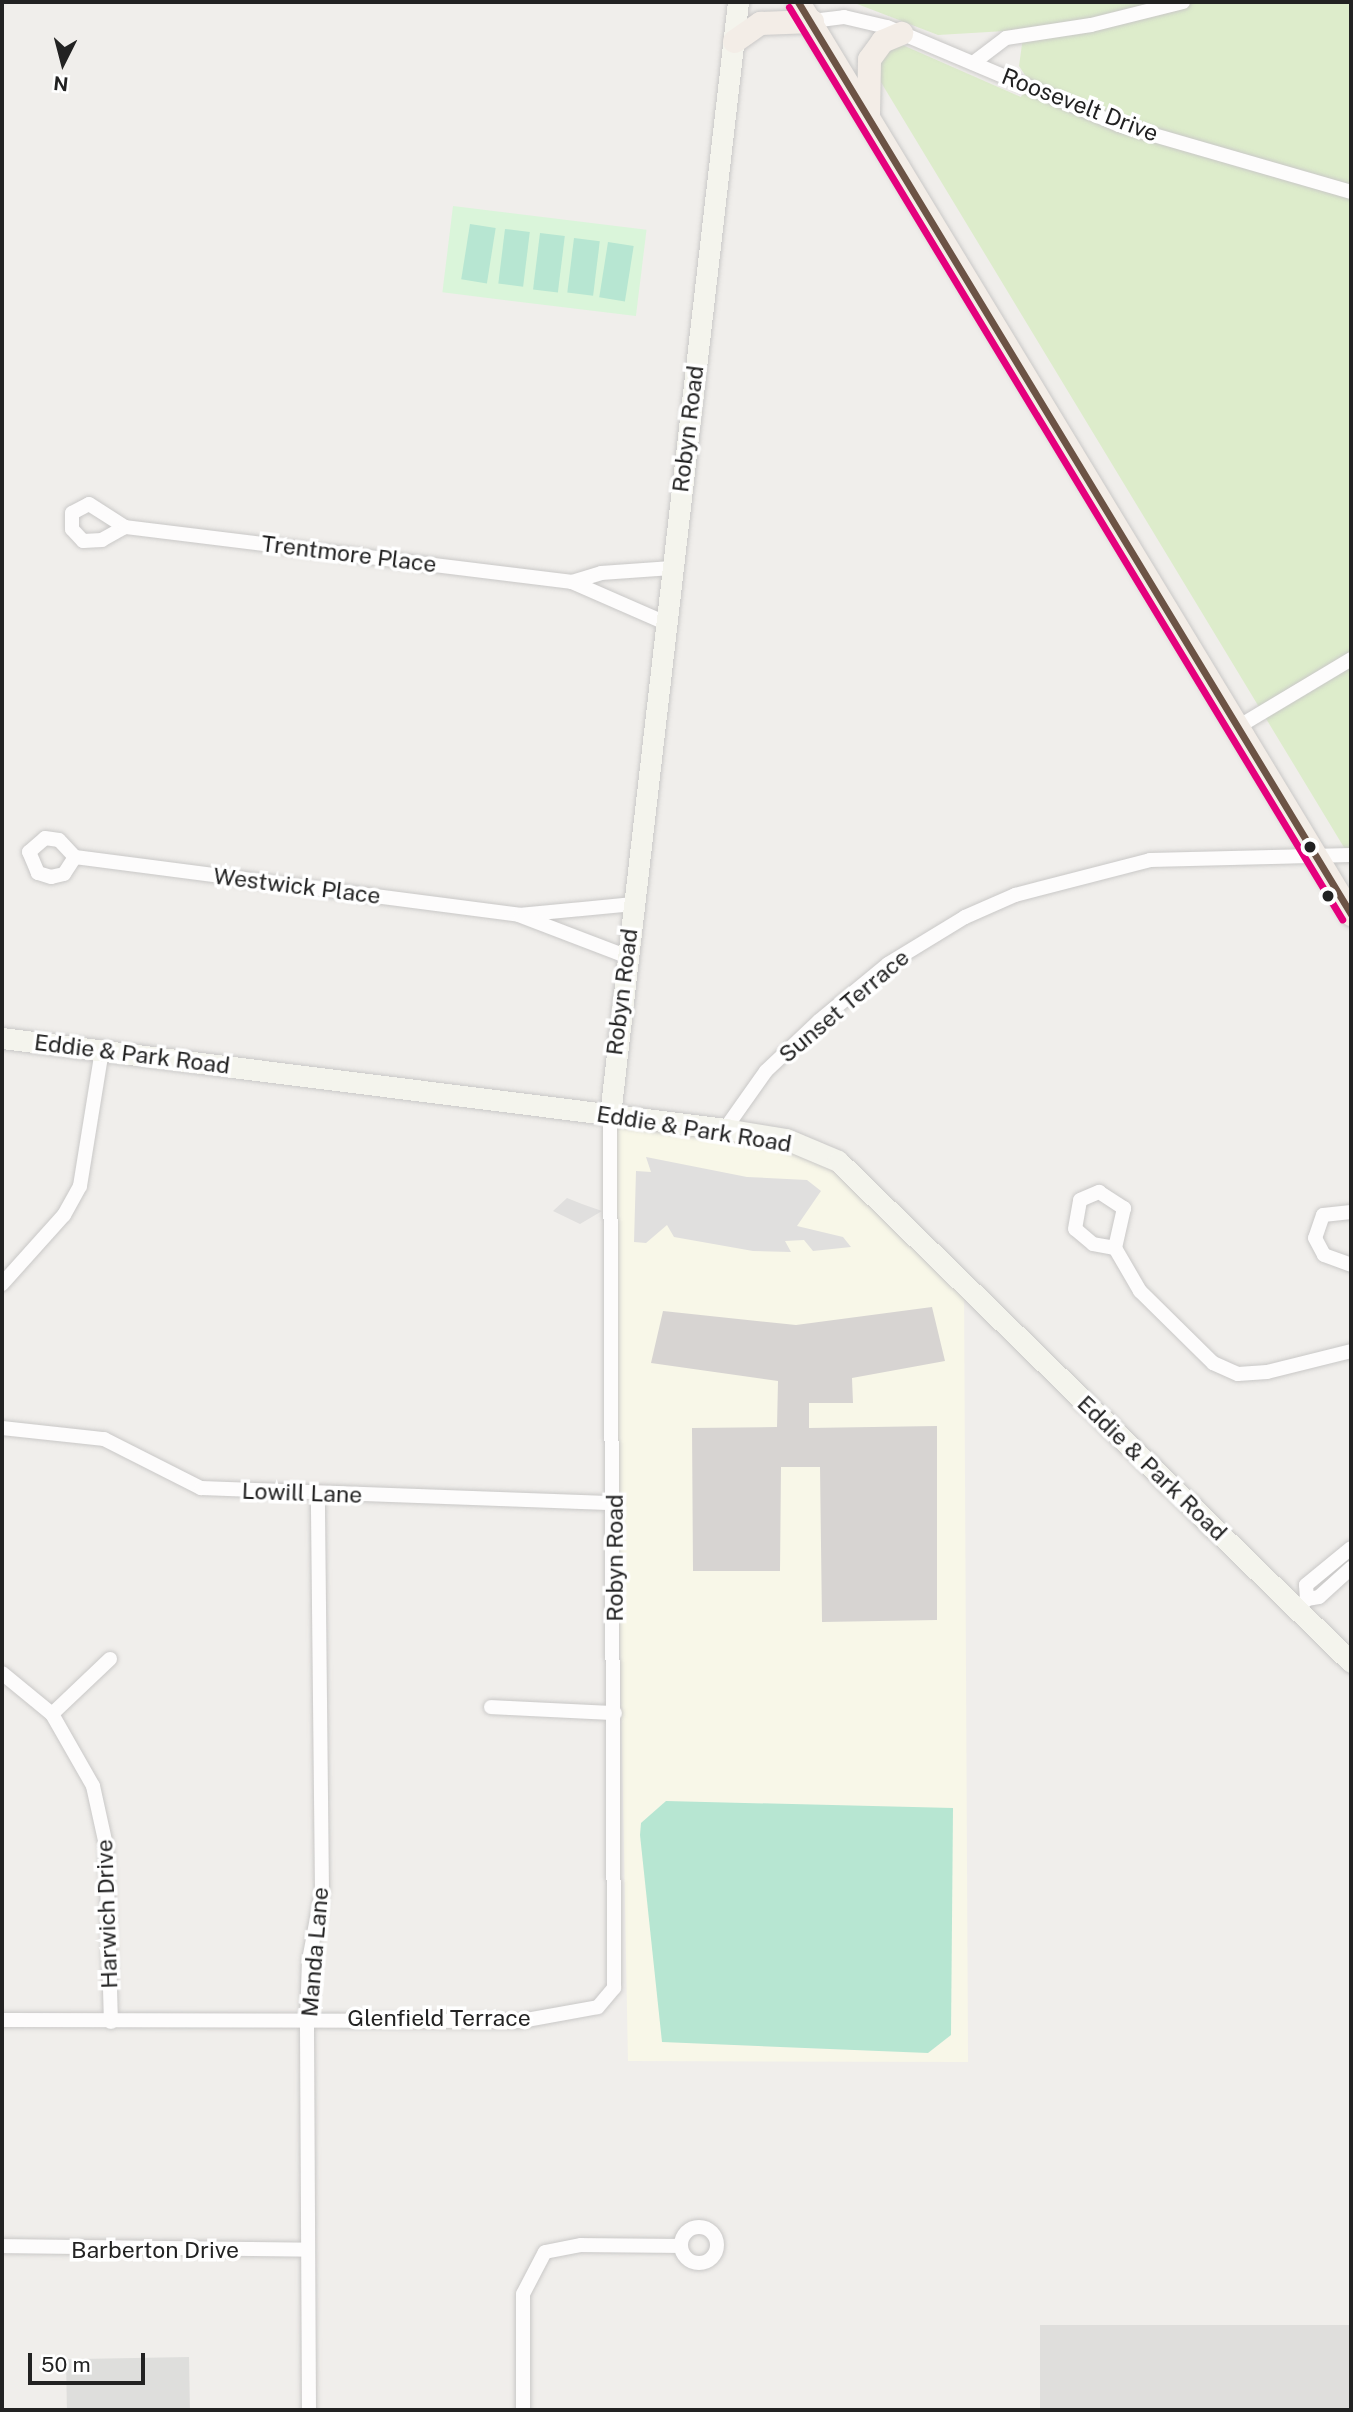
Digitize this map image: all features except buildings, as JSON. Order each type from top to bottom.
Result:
[{"type":"main road","points":[[798,2],[812,21],[1351,914]]},
{"type":"main road","points":[[734,41],[760,23],[812,21]]},
{"type":"main road","points":[[869,116],[869,59],[882,41],[901,33]]},
{"type":"street","name":"Robyn Road","points":[[614,1988],[615,1503],[610,1115],[626,956],[738,2]]},
{"type":"street","points":[[973,63],[1006,38],[1091,25],[1183,2]]},
{"type":"street","name":"Roosevelt Drive","points":[[812,21],[844,17],[901,33],[1119,125],[1350,193]]},
{"type":"street","name":"Trentmore Place","points":[[125,527],[572,582],[666,623]]},
{"type":"street","name":"Trentmore Place","points":[[572,582],[601,573],[672,568]]},
{"type":"street","points":[[1238,727],[1351,659]]},
{"type":"street","name":"Sunset Terrace","points":[[724,1129],[766,1071],[819,1021],[888,964],[965,917],[1015,895],[1150,860],[1351,855]]},
{"type":"street","name":"Westwick Place","points":[[75,857],[519,915],[633,904]]},
{"type":"street","name":"Westwick Place","points":[[519,915],[626,956]]},
{"type":"street","name":"Eddie & Park Road","points":[[2,1038],[724,1129],[786,1139],[838,1161],[1302,1604],[1351,1662]]},
{"type":"street","points":[[2,1284],[64,1215],[80,1186],[102,1050]]},
{"type":"street","points":[[1351,1212],[1323,1215],[1315,1237],[1324,1255],[1351,1265]]},
{"type":"street","points":[[1115,1248],[1140,1291],[1213,1363],[1238,1374],[1267,1372],[1351,1351]]},
{"type":"street","name":"Lowill Lane","points":[[2,1428],[104,1439],[201,1488],[318,1495],[615,1503]]},
{"type":"street","name":"Manda Lane","points":[[309,2410],[307,2018],[309,1960],[322,1892],[318,1495]]},
{"type":"street","points":[[1302,1604],[1306,1585],[1351,1548]]},
{"type":"street","points":[[1302,1604],[1319,1597],[1351,1569]]},
{"type":"street","points":[[52,1714],[110,1659]]},
{"type":"street","name":"Harwich Drive","points":[[2,1673],[52,1714],[76,1751],[101,1816],[111,2022]]},
{"type":"street","points":[[491,1707],[615,1713]]},
{"type":"street","name":"Glenfield Terrace","points":[[2,2020],[111,2022],[307,2018],[520,2021],[598,2007],[614,1988]]},
{"type":"street","points":[[523,2410],[523,2294],[545,2252],[581,2245],[677,2246]]},
{"type":"street","name":"Barberton Drive","points":[[2,2246],[308,2250]]},
{"type":"shaded area","points":[[610,1115],[782,1144],[835,1166],[964,1284],[968,2062],[628,2061]]},
{"type":"shaded area","points":[[646,1157],[747,1177],[807,1180],[821,1191],[797,1226],[843,1237],[851,1247],[813,1251],[804,1240],[785,1241],[791,1252],[753,1251],[674,1237],[667,1225],[646,1243],[634,1242],[636,1171],[651,1172]]},
{"type":"shaded area","points":[[567,1198],[602,1211],[580,1224],[553,1211]]},
{"type":"shaded area","points":[[1040,2325],[1351,2325],[1351,2410],[1040,2410]]},
{"type":"shaded area","points":[[189,2357],[190,2410],[67,2410],[66,2359]]},
{"type":"green space","points":[[852,2],[1351,2],[1351,859],[879,79],[875,62],[898,43],[1021,97],[1029,81],[1019,66],[1024,30],[938,35]]},
{"type":"green space","points":[[453,206],[647,230],[636,316],[442,292]]},
{"type":"green space","points":[[470,224],[496,228],[487,283],[461,279]]},
{"type":"green space","points":[[505,229],[530,232],[523,287],[498,284]]},
{"type":"green space","points":[[540,233],[565,236],[558,293],[533,290]]},
{"type":"green space","points":[[574,238],[600,241],[593,296],[567,293]]},
{"type":"green space","points":[[608,242],[634,246],[625,301],[599,297]]},
{"type":"green space","points":[[666,1801],[953,1808],[951,2035],[928,2053],[662,2042],[640,1835],[641,1823]]},
{"type":"transit line","points":[[798,2],[1351,914]]},
{"type":"transit line","points":[[789,7],[1342,919]]}]
